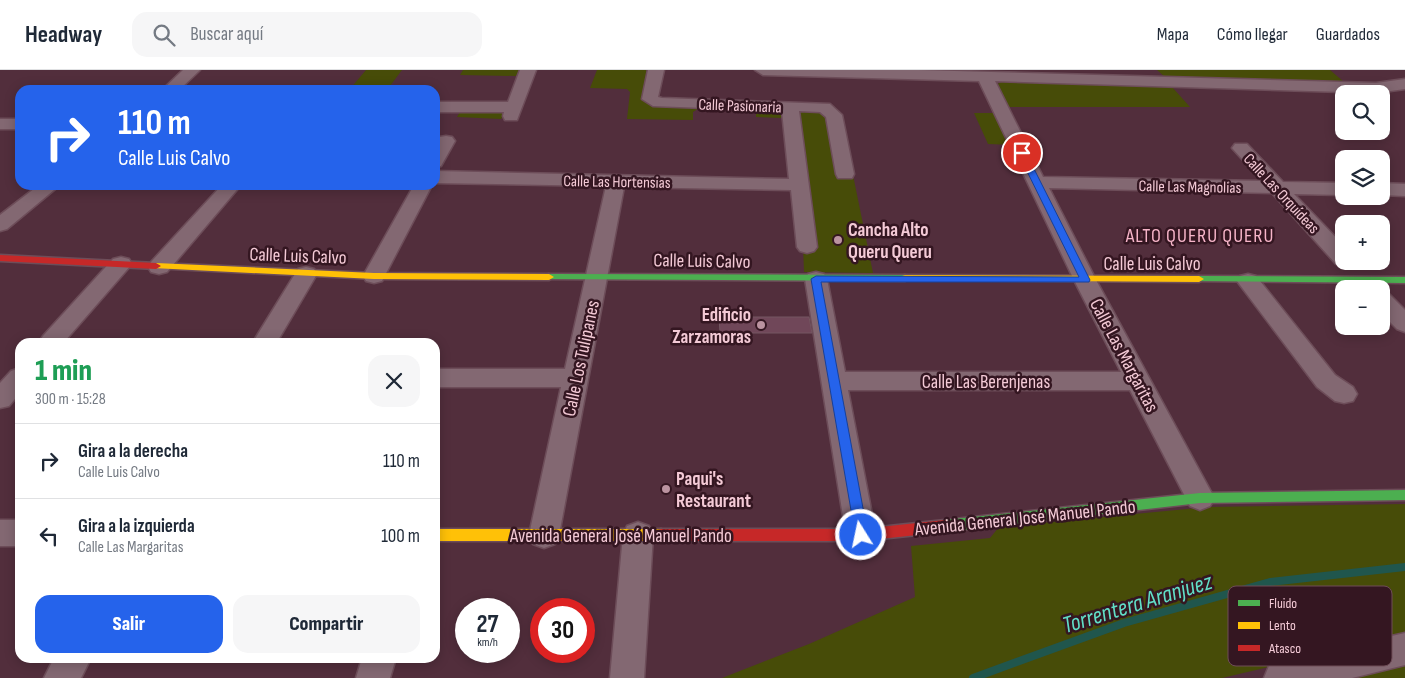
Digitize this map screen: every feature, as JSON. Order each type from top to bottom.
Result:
[{"type":"street","points":[[176,85],[192,70]]},
{"type":"street","points":[[440,107],[513,111],[528,70]]},
{"type":"street","name":"Calle Pasionaria","points":[[656,70],[650,99],[659,103],[824,107]]},
{"type":"street","points":[[763,70],[985,77],[1153,76],[1376,88],[1384,77]]},
{"type":"street","points":[[820,72],[824,107],[834,115],[845,174]]},
{"type":"street","points":[[1364,73],[1405,84]]},
{"type":"street","name":"Calle Las Margaritas","points":[[985,77],[1085,280],[1200,498]]},
{"type":"street","points":[[1384,77],[1405,92]]},
{"type":"street","points":[[790,106],[806,248]]},
{"type":"street","points":[[0,124],[15,124]]},
{"type":"street","points":[[440,153],[446,142]]},
{"type":"street","name":"Calle Las Orquídeas","points":[[1241,148],[1335,249]]},
{"type":"street","name":"Calle Las Hortensias","points":[[440,178],[799,185]]},
{"type":"street","name":"Calle Los Tulipanes","points":[[544,535],[616,182]]},
{"type":"street","name":"Calle Las Magnolias","points":[[1036,182],[1335,189]]},
{"type":"street","points":[[1390,189],[1405,190]]},
{"type":"street","points":[[0,225],[45,190]]},
{"type":"street","points":[[159,267],[228,190]]},
{"type":"street","points":[[374,276],[420,190]]},
{"type":"street","name":"Calle Luis Calvo","points":[[0,258],[374,276],[1248,281],[1335,283]]},
{"type":"street","points":[[55,338],[120,264]]},
{"type":"street","name":"Calle Las Orquídeas","points":[[1355,270],[1364,280]]},
{"type":"street","points":[[267,338],[306,274]]},
{"type":"street","points":[[816,279],[861,535]]},
{"type":"street","name":"Calle Luis Calvo","points":[[1390,282],[1405,280]]},
{"type":"street","points":[[1248,281],[1326,381],[1344,394]]},
{"type":"street","points":[[1390,308],[1405,324]]},
{"type":"street","points":[[440,378],[576,378]]},
{"type":"street","name":"Calle Las Berenjenas","points":[[834,381],[1138,381]]},
{"type":"street","points":[[0,399],[15,382]]},
{"type":"street","name":"Avenida General José Manuel Pando","points":[[440,536],[861,535],[1200,498],[1405,495]]},
{"type":"street","points":[[0,533],[15,533]]},
{"type":"street","points":[[627,678],[638,535]]},
{"type":"street","points":[[1392,652],[1405,649]]},
{"type":"street","points":[[61,678],[71,663]]},
{"type":"street","points":[[373,678],[378,663]]},
{"type":"street","points":[[1281,678],[1332,666]]},
{"type":"green space","points":[[366,70],[402,70],[391,85],[353,85]]},
{"type":"green space","points":[[463,70],[519,70],[516,76],[460,75]]},
{"type":"green space","points":[[597,70],[646,70],[648,74],[643,98],[655,106],[756,110],[698,109],[693,112],[693,120],[627,119],[630,92],[627,89],[590,88]]},
{"type":"green space","points":[[1157,70],[1330,70],[1344,82],[1165,77]]},
{"type":"green space","points":[[1001,82],[1166,86],[1173,88],[1190,107],[1008,107],[996,85]]},
{"type":"green space","points":[[461,110],[506,111],[501,119],[457,117]]},
{"type":"green space","points":[[756,110],[781,111],[782,118],[756,117]]},
{"type":"green space","points":[[798,112],[825,112],[853,175],[873,273],[804,272]]},
{"type":"green space","points":[[974,113],[997,113],[1013,145],[988,144]]},
{"type":"green space","points":[[1405,504],[1405,634],[1392,638],[1392,586],[1228,586],[1228,666],[1273,666],[1222,678],[722,678],[809,644],[915,597],[911,546],[990,538],[999,527],[1208,507]]},
{"type":"green space","points":[[1405,662],[1405,678],[1337,678],[1392,666]]},
{"type":"building","name":"Edificio Zarzamoras","points":[[719,317],[809,317],[812,333],[720,333]]},
{"type":"waterway","name":"Torrentera Aranjuez","points":[[1256,586],[1270,582],[1405,567]]},
{"type":"waterway","name":"Torrentera Aranjuez","points":[[973,678],[1124,623],[1228,594]]},
{"type":"traffic: fast","points":[[549,277],[905,278]]},
{"type":"traffic: fast","points":[[1199,279],[1405,280]]},
{"type":"traffic: fast","points":[[945,526],[1200,498],[1405,495]]},
{"type":"traffic: slow","points":[[156,266],[374,276],[549,277]]},
{"type":"traffic: slow","points":[[905,278],[1199,279]]},
{"type":"traffic: slow","points":[[440,535],[661,535]]},
{"type":"traffic: jam","points":[[0,258],[156,266]]},
{"type":"traffic: jam","points":[[661,535],[861,535],[945,526]]},
{"type":"place","name":"Cancha Alto Queru Queru","points":[[838,240]]},
{"type":"place","name":"Edificio Zarzamoras","points":[[761,325]]},
{"type":"place","name":"Paqui's Restaurant","points":[[666,489]]},
{"type":"district","name":"ALTO QUERU QUERU","points":[[1200,235]]},
{"type":"route","points":[[861,535],[816,279],[1085,280],[1022,153]]}]
